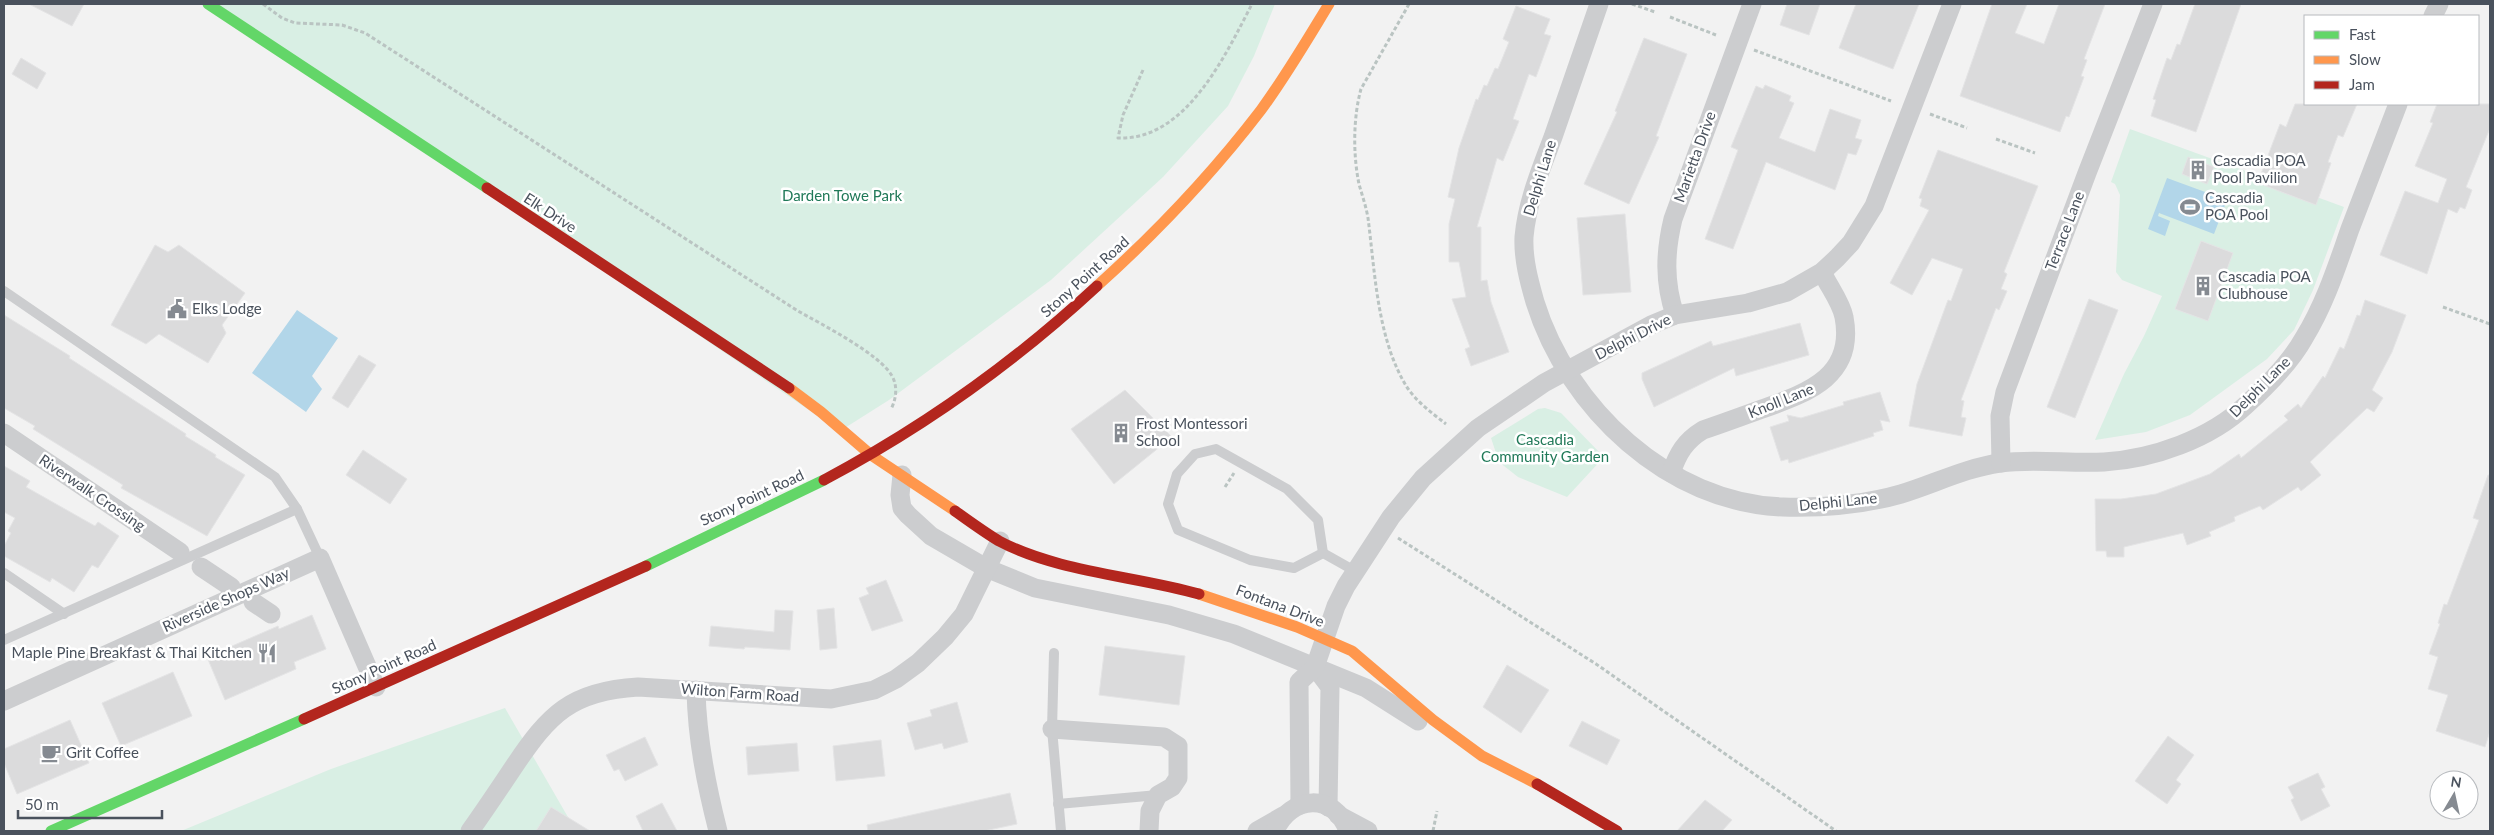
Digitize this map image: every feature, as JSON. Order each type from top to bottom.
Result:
[{"type":"street","name":"Elk Drive","points":[[208,4],[779,381],[821,412],[871,454],[902,475]]},
{"type":"street","name":"Stony Point Road","points":[[51,831],[376,688],[814,486],[871,454],[958,398],[1058,322],[1146,242],[1192,195],[1254,121],[1286,77],[1329,4]]},
{"type":"street","name":"Delphi Lane","points":[[1599,4],[1531,198],[1524,238],[1526,271],[1542,325],[1567,371],[1597,413],[1626,442],[1671,472],[1699,487],[1736,500],[1780,507],[1820,507],[1863,503],[1892,496],[1973,469],[2001,463],[2107,462],[2138,457],[2197,437],[2222,424],[2245,406],[2288,361],[2314,320],[2330,284],[2398,105]]},
{"type":"street","name":"Marietta Drive","points":[[1675,315],[1668,295],[1666,271],[1668,243],[1673,218],[1752,4]]},
{"type":"street","name":"Delphi Drive","points":[[1315,667],[1336,606],[1355,571],[1406,496],[1460,443],[1521,397],[1651,325],[1675,315],[1768,299],[1788,292],[1822,272],[1851,243],[1874,206],[1952,4]]},
{"type":"street","name":"Terrace Lane","points":[[2001,463],[2000,416],[2005,392],[2080,190],[2153,4]]},
{"type":"street","name":"Knoll Lane","points":[[1671,472],[1679,452],[1686,442],[1698,433],[1810,391],[1834,371],[1842,355],[1845,326],[1839,305],[1822,272]]},
{"type":"street","name":"Riverwalk Crossing","points":[[4,433],[180,552]]},
{"type":"street","name":"Fontana Drive","points":[[902,475],[1000,541],[1055,562],[1169,585],[1212,597],[1258,612],[1352,651],[1433,720],[1482,756],[1549,790],[1617,831]]},
{"type":"street","points":[[902,475],[900,495],[902,508],[908,515],[931,536],[986,568],[1035,588],[1169,615],[1234,634],[1366,688],[1453,743],[1482,756]]},
{"type":"street","name":"Wilton Farm Road","points":[[470,831],[536,733],[553,716],[573,702],[614,688],[638,686],[831,699],[874,690],[896,679],[918,663],[945,637],[964,614],[1000,541]]},
{"type":"street","points":[[320,558],[376,688]]},
{"type":"street","name":"Riverside Shops Way","points":[[4,701],[320,558]]},
{"type":"street","points":[[201,567],[231,587]]},
{"type":"street","points":[[252,602],[271,614]]},
{"type":"street","points":[[1300,805],[1299,682],[1315,667]]},
{"type":"street","points":[[1315,667],[1330,687],[1333,811],[1348,831]]},
{"type":"street","points":[[696,690],[697,727],[709,798],[718,831]]},
{"type":"street","points":[[1052,730],[1164,737],[1173,741],[1178,746],[1180,754],[1178,778],[1172,787],[1158,796],[1150,811],[1150,831]]},
{"type":"street","points":[[1257,831],[1300,805],[1310,803],[1333,811],[1368,831]]},
{"type":"street","points":[[1275,831],[1284,815]]},
{"type":"lane","points":[[4,291],[275,477],[297,509],[320,558]]},
{"type":"lane","points":[[1216,449],[1287,489],[1318,520],[1322,553],[1294,568],[1250,560],[1178,530],[1168,504],[1177,474],[1195,454],[1216,449]]},
{"type":"lane","points":[[4,640],[297,509]]},
{"type":"lane","points":[[1322,553],[1355,571]]},
{"type":"lane","points":[[4,573],[64,614]]},
{"type":"lane","points":[[1054,653],[1052,730],[1060,831]]},
{"type":"lane","points":[[1058,804],[1158,796]]},
{"type":"path","points":[[263,4],[282,18],[295,23],[342,25],[365,34],[798,311],[858,346],[892,376],[896,399],[891,409]]},
{"type":"path","points":[[1143,70],[1122,115],[1118,138],[1133,138],[1172,120],[1213,76],[1252,4]]},
{"type":"path","points":[[1409,4],[1361,90],[1357,103],[1356,154],[1359,183],[1367,214],[1379,300],[1390,351],[1405,386],[1431,413],[1446,424]]},
{"type":"path","points":[[1632,4],[1656,12]]},
{"type":"path","points":[[1670,18],[1716,35]]},
{"type":"path","points":[[1753,49],[1892,101]]},
{"type":"path","points":[[1929,114],[1968,128]]},
{"type":"path","points":[[1996,139],[2036,153]]},
{"type":"path","points":[[2443,306],[2490,324]]},
{"type":"path","points":[[1383,528],[1596,664],[1836,831]]},
{"type":"path","points":[[1433,831],[1436,811]]},
{"type":"green space","name":"Darden Towe Park","points":[[210,4],[1275,4],[1254,56],[1228,106],[1163,177],[1051,280],[889,400],[840,431]]},
{"type":"green space","points":[[2130,129],[2344,207],[2313,290],[2294,330],[2267,359],[2190,415],[2146,432],[2095,440],[2124,374],[2162,296],[2122,280],[2116,272],[2120,195],[2115,184],[2111,182]]},
{"type":"green space","name":"Cascadia Community Garden","points":[[1545,408],[1561,413],[1604,457],[1567,497],[1518,477],[1499,462],[1491,438],[1538,409]]},
{"type":"green space","points":[[505,708],[576,831],[181,831],[331,769]]},
{"type":"water","name":"Cascadia POA Pool","points":[[2167,178],[2227,200],[2214,234],[2159,213],[2158,216],[2170,221],[2165,236],[2148,229]]},
{"type":"water","points":[[297,310],[338,338],[312,376],[322,389],[306,412],[252,373]]},
{"type":"building","points":[[29,4],[84,4],[72,26]]},
{"type":"building","points":[[1787,4],[1820,4],[1809,35],[1780,25]]},
{"type":"building","points":[[1856,4],[1919,4],[1893,69],[1839,48]]},
{"type":"building","points":[[1992,4],[2027,4],[2015,33],[2044,44],[2059,4],[2105,4],[2084,59],[2087,60],[2081,76],[2084,77],[2069,117],[2066,116],[2060,132],[1960,96]]},
{"type":"building","points":[[2195,4],[2241,4],[2196,132],[2151,116],[2156,100],[2153,99],[2167,58],[2171,60],[2177,44],[2180,45]]},
{"type":"building","points":[[1516,6],[1550,19],[1544,34],[1551,36],[1536,77],[1529,74],[1513,119],[1519,121],[1503,161],[1497,158],[1477,227],[1481,227],[1481,281],[1487,280],[1491,302],[1509,352],[1471,366],[1465,349],[1470,347],[1452,299],[1466,297],[1459,262],[1449,262],[1449,224],[1455,199],[1448,197],[1459,148],[1476,99],[1478,100],[1484,85],[1487,86],[1495,68],[1498,69],[1509,42],[1503,39]]},
{"type":"building","points":[[1644,38],[1687,54],[1656,136],[1659,137],[1629,204],[1584,184],[1617,112],[1615,111]]},
{"type":"building","points":[[21,58],[46,73],[37,89],[12,74]]},
{"type":"building","points":[[1765,85],[1791,96],[1789,101],[1794,103],[1779,138],[1815,152],[1830,109],[1861,120],[1855,138],[1862,140],[1856,155],[1848,153],[1835,190],[1766,162],[1733,249],[1705,239],[1738,150],[1731,147],[1756,86],[1763,89]]},
{"type":"building","points":[[2295,104],[2357,105],[2343,137],[2338,135],[2328,162],[2331,163],[2316,205],[2263,185],[2267,175],[2261,174],[2280,124],[2286,127]]},
{"type":"building","points":[[2490,104],[2490,128],[2466,187],[2472,190],[2465,209],[2460,207],[2457,213],[2448,209],[2427,274],[2380,255],[2405,191],[2438,203],[2447,179],[2415,166],[2433,123],[2430,122],[2437,105]]},
{"type":"building","points":[[1938,150],[2038,186],[2004,272],[2007,274],[2001,289],[2007,291],[1999,310],[1996,308],[1961,400],[1964,401],[1961,417],[1966,418],[1962,436],[1909,426],[1917,384],[1948,300],[1951,301],[1963,269],[1932,258],[1912,295],[1890,283],[1929,210],[1920,206],[1922,199],[1919,198]]},
{"type":"building","name":"Cascadia POA Pool Pavilion","points":[[2188,157],[2214,167],[2207,184],[2182,174]]},
{"type":"building","points":[[1625,214],[1631,292],[1583,295],[1577,218]]},
{"type":"building","name":"Cascadia POA Clubhouse","points":[[2201,241],[2233,253],[2208,321],[2175,309]]},
{"type":"building","name":"Elks Lodge","points":[[155,245],[168,252],[179,245],[245,293],[222,325],[226,333],[208,363],[159,334],[146,344],[111,325]]},
{"type":"building","points":[[2089,299],[2118,310],[2075,418],[2047,407]]},
{"type":"building","points":[[2365,300],[2406,315],[2392,352],[2372,390],[2383,398],[2374,412],[2367,408],[2310,462],[2321,475],[2301,491],[2298,487],[2263,510],[2260,506],[2234,517],[2235,521],[2209,532],[2211,536],[2187,545],[2183,533],[2124,547],[2124,557],[2107,557],[2106,551],[2096,551],[2095,499],[2121,499],[2156,494],[2210,474],[2239,454],[2241,458],[2288,420],[2284,416],[2298,404],[2301,408],[2323,376],[2325,378],[2340,347],[2344,349],[2357,315],[2360,316]]},
{"type":"building","points":[[4,315],[70,356],[69,358],[186,434],[185,436],[216,455],[215,457],[245,475],[207,536],[121,488],[123,485],[33,429],[35,426],[4,408]]},
{"type":"building","points":[[1800,323],[1809,355],[1736,376],[1734,368],[1654,407],[1642,379],[1642,373],[1711,341],[1713,346]]},
{"type":"building","points":[[359,355],[376,365],[348,408],[332,398]]},
{"type":"building","name":"Frost Montessori School","points":[[1125,390],[1172,437],[1114,484],[1071,429]]},
{"type":"building","points":[[1880,392],[1890,422],[1880,420],[1883,430],[1873,433],[1874,436],[1789,463],[1788,459],[1781,461],[1770,427],[1789,421],[1787,415],[1801,418],[1844,405],[1843,402]]},
{"type":"building","points":[[363,450],[407,479],[390,504],[346,475]]},
{"type":"building","points":[[4,466],[30,481],[26,487],[95,526],[98,522],[119,536],[98,568],[92,565],[74,592],[52,578],[50,582],[4,556],[4,546],[11,533],[8,531],[15,518],[4,512]]},
{"type":"building","points":[[2488,475],[2490,475],[2490,731],[2485,747],[2436,731],[2448,695],[2428,689],[2438,657],[2429,654],[2440,624],[2438,623],[2444,604],[2447,605],[2479,520],[2473,518]]},
{"type":"building","points":[[886,580],[903,621],[872,631],[859,598],[869,594],[866,588]]},
{"type":"building","points":[[834,608],[837,648],[820,650],[817,610]]},
{"type":"building","points":[[775,610],[793,611],[790,650],[709,646],[711,626],[774,632]]},
{"type":"building","points":[[312,615],[326,649],[294,662],[296,669],[225,700],[207,657],[278,626],[279,629]]},
{"type":"building","points":[[1105,646],[1185,656],[1179,705],[1099,695]]},
{"type":"building","points":[[1507,665],[1549,690],[1521,733],[1483,707]]},
{"type":"building","points":[[173,672],[192,716],[121,746],[102,703]]},
{"type":"building","points":[[957,702],[968,742],[944,749],[942,743],[915,750],[907,723],[932,716],[930,710]]},
{"type":"building","points":[[70,720],[89,763],[17,794],[4,763],[4,749]]},
{"type":"building","points":[[1582,721],[1620,740],[1607,765],[1569,746]]},
{"type":"building","points":[[2168,736],[2194,755],[2176,780],[2181,784],[2167,804],[2135,781]]},
{"type":"building","points":[[645,737],[658,765],[625,781],[619,769],[614,771],[606,755]]},
{"type":"building","points":[[881,740],[885,776],[836,781],[833,746]]},
{"type":"building","points":[[797,743],[799,771],[748,775],[746,747]]},
{"type":"building","points":[[2318,773],[2325,787],[2321,789],[2330,806],[2301,821],[2291,800],[2294,798],[2288,787]]},
{"type":"building","points":[[1010,793],[1017,824],[984,831],[868,831],[867,825]]},
{"type":"building","points":[[1705,800],[1732,820],[1722,831],[1677,831]]},
{"type":"building","points":[[662,803],[677,831],[643,831],[636,816]]},
{"type":"building","points":[[551,807],[590,831],[536,831]]},
{"type":"traffic: fast","points":[[208,4],[487,188]]},
{"type":"traffic: fast","points":[[646,566],[824,480]]},
{"type":"traffic: fast","points":[[51,831],[304,719]]},
{"type":"traffic: slow","points":[[1097,286],[1183,202],[1242,134],[1279,84],[1329,4]]},
{"type":"traffic: slow","points":[[789,388],[821,412],[871,455],[955,511]]},
{"type":"traffic: slow","points":[[1199,594],[1297,627],[1352,651],[1433,720],[1482,756],[1537,784]]},
{"type":"traffic: jam","points":[[487,188],[789,388]]},
{"type":"traffic: jam","points":[[824,480],[897,438],[967,392],[1034,341],[1097,286]]},
{"type":"traffic: jam","points":[[955,511],[999,541],[1046,560],[1199,594]]},
{"type":"traffic: jam","points":[[304,719],[646,566]]},
{"type":"traffic: jam","points":[[1537,784],[1617,831]]},
{"type":"place","name":"Cascadia POA Pool Pavilion","points":[[2198,170]]},
{"type":"place","name":"Cascadia POA Pool","points":[[2190,207]]},
{"type":"place","name":"Cascadia POA Clubhouse","points":[[2203,286]]},
{"type":"place","name":"Elks Lodge","points":[[177,309]]},
{"type":"place","name":"Frost Montessori School","points":[[1121,433]]},
{"type":"place","name":"Maple Pine Breakfast & Thai Kitchen","points":[[267,653]]},
{"type":"place","name":"Grit Coffee","points":[[51,753]]}]
